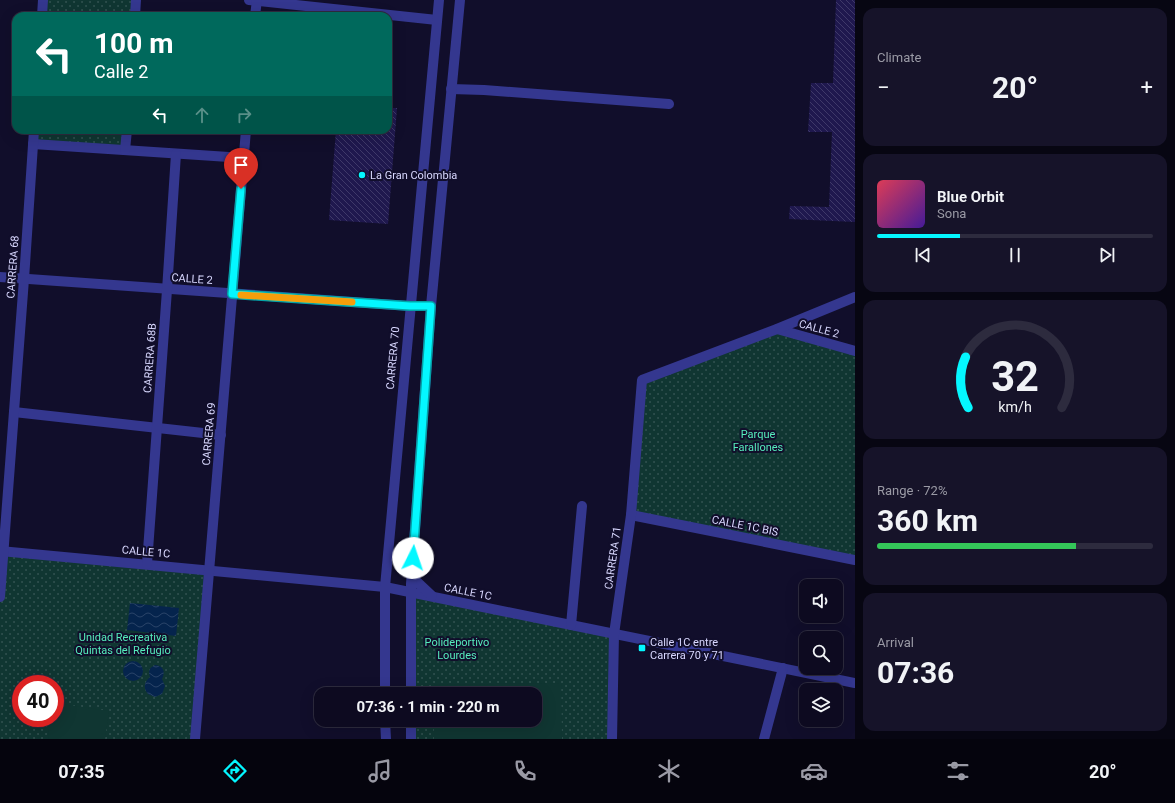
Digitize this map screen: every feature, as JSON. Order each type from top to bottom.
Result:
[{"type":"street","points":[[42,12],[43,0]]},
{"type":"street","points":[[135,12],[136,0]]},
{"type":"street","points":[[255,12],[254,0],[364,12]]},
{"type":"street","name":"CARRERA 70","points":[[385,687],[385,588],[439,0]]},
{"type":"street","points":[[411,687],[411,592],[431,306],[460,0]]},
{"type":"street","points":[[392,15],[437,20]]},
{"type":"street","points":[[452,89],[484,90],[669,104]]},
{"type":"street","name":"CARRERA 68","points":[[0,597],[2,551],[14,412],[33,134]]},
{"type":"street","points":[[125,150],[127,134]]},
{"type":"street","name":"CARRERA 69","points":[[195,739],[246,134]]},
{"type":"street","points":[[32,144],[244,158]]},
{"type":"street","name":"CARRERA 68B","points":[[147,564],[176,154]]},
{"type":"street","name":"CALLE 2","points":[[0,277],[167,290],[410,306],[431,306]]},
{"type":"street","points":[[777,330],[855,297]]},
{"type":"street","name":"CALLE 2","points":[[777,330],[855,351]]},
{"type":"street","name":"CARRERA 71","points":[[612,739],[614,634],[631,515],[642,380],[777,330]]},
{"type":"street","points":[[14,412],[221,435]]},
{"type":"street","points":[[571,625],[582,506]]},
{"type":"street","name":"CALLE 1C BIS","points":[[631,515],[855,560]]},
{"type":"street","name":"CALLE 1C","points":[[2,551],[210,570],[411,592],[855,683]]},
{"type":"street","points":[[412,574],[420,586],[434,597]]},
{"type":"street","points":[[764,739],[783,668]]},
{"type":"street","points":[[385,727],[386,739]]},
{"type":"street","points":[[411,727],[411,739]]},
{"type":"green space","points":[[43,0],[136,0],[135,12],[42,12]]},
{"type":"green space","points":[[34,134],[127,134],[125,150],[33,144]]},
{"type":"green space","name":"Parque Farallones","points":[[777,329],[855,351],[855,560],[631,515],[642,380]]},
{"type":"green space","name":"Unidad Recreativa Quintas del Refugio","points":[[3,551],[210,570],[195,739],[0,739],[0,597]]},
{"type":"green space","name":"Polideportivo Lourdes","points":[[411,592],[614,634],[612,739],[411,739],[411,727],[542,727],[542,687],[411,687]]},
{"type":"green space","points":[[561,683],[562,739],[434,739],[434,727],[542,727],[542,687],[433,687],[433,685]]},
{"type":"green space","points":[[64,704],[109,711],[105,739],[48,739],[49,727],[64,727]]},
{"type":"water","points":[[130,603],[179,608],[176,636],[127,630]]},
{"type":"water","points":[[129,661],[137,661],[143,667],[143,675],[137,681],[129,681],[123,675],[123,667]]},
{"type":"water","points":[[155,665],[160,666],[164,671],[162,679],[165,686],[162,694],[155,697],[146,692],[145,683],[150,677],[149,673],[151,667]]},
{"type":"building","points":[[836,0],[855,0],[855,222],[789,219],[790,206],[829,207],[832,132],[808,132],[811,83],[833,83]]},
{"type":"building","name":"La Gran Colombia","points":[[392,108],[397,108],[388,224],[329,220],[336,134],[392,134]]},
{"type":"slow traffic","points":[[241,295],[352,302]]},
{"type":"place","name":"La Gran Colombia","points":[[362,175]]},
{"type":"place","name":"Calle 1C entre Carrera 70 y 71","points":[[642,648]]},
{"type":"route","points":[[241,189],[232,294],[410,306],[431,306],[413,558]]}]
